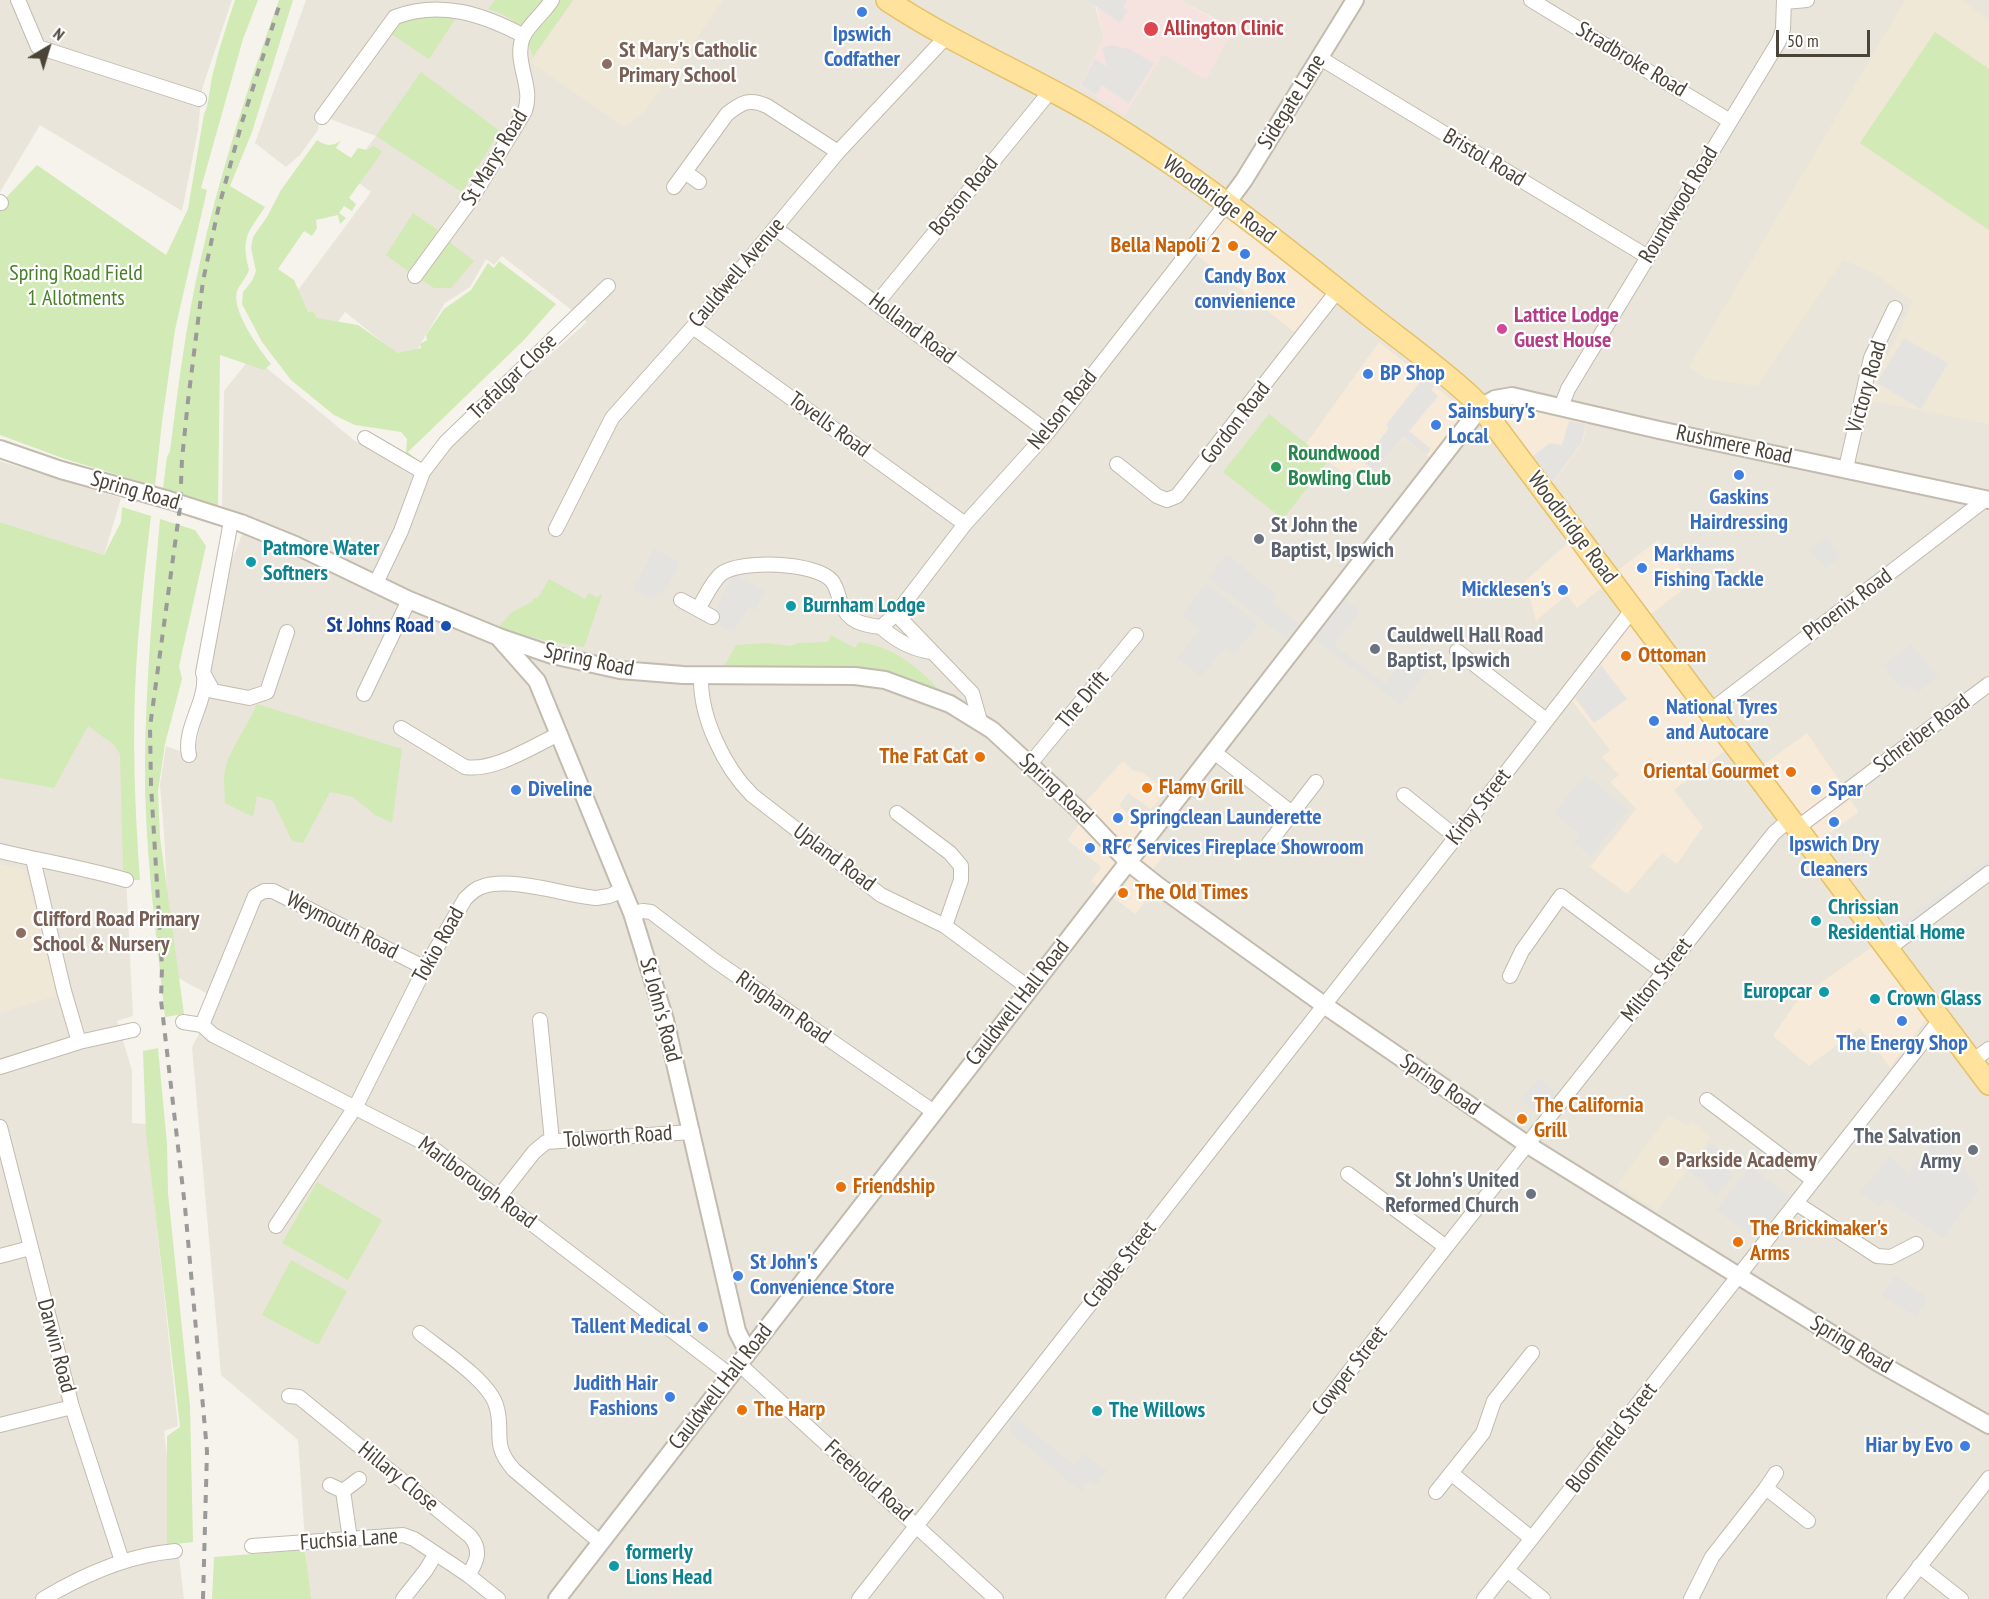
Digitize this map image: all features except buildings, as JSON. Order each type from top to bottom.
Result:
[{"type":"main road","name":"Woodbridge Road","points":[[886,0],[946,37],[1050,89],[1127,134],[1227,203],[1455,382],[1481,407],[1940,1020],[1981,1055],[1989,1084]]},
{"type":"street","points":[[18,0],[38,47],[200,99]]},
{"type":"street","points":[[322,117],[395,17],[421,3],[455,7],[500,23],[524,36],[552,0]]},
{"type":"street","name":"Sidegate Lane","points":[[1227,203],[1244,180],[1355,0]]},
{"type":"street","name":"Stradbroke Road","points":[[1531,0],[1730,121]]},
{"type":"street","points":[[1785,1],[1807,0]]},
{"type":"street","name":"Roundwood Road","points":[[1561,407],[1568,389],[1779,41],[1783,28],[1785,1]]},
{"type":"street","name":"St Marys Road","points":[[415,276],[470,201],[525,111],[528,103],[528,85],[520,56],[524,36]]},
{"type":"street","name":"Cauldwell Avenue","points":[[556,529],[612,418],[693,327],[838,152],[946,37]]},
{"type":"street","name":"Bristol Road","points":[[1320,58],[1648,257]]},
{"type":"street","name":"Boston Road","points":[[877,303],[1050,89]]},
{"type":"street","points":[[674,187],[727,114],[736,107],[755,101],[767,106],[838,152]]},
{"type":"street","points":[[685,172],[699,182]]},
{"type":"street","name":"Nelson Road","points":[[881,627],[896,614],[965,524],[1048,432],[1227,203]]},
{"type":"street","name":"Holland Road","points":[[775,228],[1048,432]]},
{"type":"street","name":"Trafalgar Close","points":[[376,583],[401,531],[423,472],[460,427],[608,286]]},
{"type":"street","name":"Gordon Road","points":[[1117,464],[1162,498],[1167,500],[1178,496],[1338,290]]},
{"type":"street","name":"Victory Road","points":[[1846,468],[1870,358],[1895,308]]},
{"type":"street","name":"Tovells Road","points":[[693,327],[965,524]]},
{"type":"street","name":"Rushmere Road","points":[[1481,407],[1495,399],[1512,396],[1988,500]]},
{"type":"street","name":"Cauldwell Hall Road","points":[[557,1599],[1481,407]]},
{"type":"street","points":[[365,438],[423,472]]},
{"type":"street","name":"Spring Road","points":[[0,449],[61,470],[231,520],[295,545],[410,600],[499,637],[552,655],[620,670],[701,676],[855,676],[885,680],[950,704],[980,721],[1030,764],[1100,830],[1128,862],[1166,893],[1324,1005],[1528,1145],[1877,1362],[1989,1425]]},
{"type":"street","name":"Phoenix Road","points":[[1710,711],[1988,500]]},
{"type":"street","points":[[189,755],[187,745],[205,688],[203,673],[231,520]]},
{"type":"street","points":[[698,609],[715,581],[729,570],[751,565],[805,568],[832,581],[842,606],[853,621],[881,627],[891,636],[918,650],[931,652]]},
{"type":"street","points":[[364,694],[410,600]]},
{"type":"street","points":[[681,600],[712,617]]},
{"type":"street","name":"Kirby Street","points":[[1324,1005],[1633,609]]},
{"type":"street","points":[[896,614],[972,693],[980,721]]},
{"type":"street","points":[[203,673],[213,691],[249,698],[267,692],[287,632]]},
{"type":"street","name":"The Drift","points":[[1030,764],[1136,636]]},
{"type":"street","name":"St John's Road","points":[[499,637],[537,681],[632,913],[656,987],[692,1132],[737,1331],[750,1349]]},
{"type":"street","points":[[1457,651],[1546,720]]},
{"type":"street","points":[[537,681],[538,672],[552,655]]},
{"type":"street","name":"Upland Road","points":[[701,676],[701,693],[711,726],[725,759],[735,777],[744,787],[881,895],[945,926],[1029,988]]},
{"type":"street","name":"Schreiber Road","points":[[1794,823],[1989,684]]},
{"type":"street","points":[[401,728],[465,767],[474,769],[491,765],[559,734]]},
{"type":"street","points":[[1214,752],[1292,813]]},
{"type":"street","points":[[1269,843],[1316,782]]},
{"type":"street","points":[[1404,795],[1456,837]]},
{"type":"street","points":[[897,813],[950,853],[961,866],[961,880],[945,926]]},
{"type":"street","name":"Milton Street","points":[[1528,1145],[1774,833],[1794,823]]},
{"type":"street","points":[[0,851],[53,861],[126,880]]},
{"type":"street","points":[[33,859],[64,991],[79,1042]]},
{"type":"street","points":[[1888,949],[1989,873]]},
{"type":"street","name":"Tokio Road","points":[[276,1226],[356,1106],[425,968],[465,899],[475,890],[486,885],[524,886],[596,898],[623,890]]},
{"type":"street","name":"Weymouth Road","points":[[202,1025],[255,896],[264,891],[273,891],[425,968]]},
{"type":"street","points":[[1510,976],[1522,951],[1561,896],[1663,972]]},
{"type":"street","name":"Ringham Road","points":[[632,913],[643,910],[651,912],[714,960],[934,1112]]},
{"type":"street","name":"Crabbe Street","points":[[859,1599],[1324,1005]]},
{"type":"street","points":[[540,1020],[552,1141]]},
{"type":"street","name":"Bloomfield Street","points":[[1484,1599],[1940,1020]]},
{"type":"street","points":[[183,1022],[202,1025]]},
{"type":"street","name":"Marlborough Road","points":[[202,1025],[213,1035],[356,1106],[430,1146],[734,1370]]},
{"type":"street","points":[[0,1067],[79,1042],[133,1030]]},
{"type":"street","points":[[1707,1100],[1814,1180]]},
{"type":"street","name":"Darwin Road","points":[[0,1127],[72,1407],[122,1561]]},
{"type":"street","name":"Tolworth Road","points":[[498,1198],[540,1145],[552,1141],[692,1132]]},
{"type":"street","name":"Cowper Street","points":[[1173,1599],[1528,1145]]},
{"type":"street","points":[[1348,1174],[1446,1247]]},
{"type":"street","points":[[1796,1203],[1878,1256],[1891,1257],[1916,1244]]},
{"type":"street","points":[[0,1256],[30,1248]]},
{"type":"street","points":[[420,1333],[488,1390],[496,1405],[500,1447],[514,1470],[601,1543]]},
{"type":"street","points":[[1436,1492],[1483,1433],[1494,1401],[1532,1353]]},
{"type":"street","name":"Freehold Road","points":[[734,1370],[917,1525],[996,1599]]},
{"type":"street","name":"Hillary Close","points":[[289,1396],[299,1397],[470,1536],[477,1546],[478,1555],[468,1575]]},
{"type":"street","points":[[0,1425],[72,1407]]},
{"type":"street","points":[[1451,1473],[1531,1538]]},
{"type":"street","points":[[1691,1599],[1712,1557],[1776,1473]]},
{"type":"street","points":[[1894,1599],[1989,1478]]},
{"type":"street","points":[[343,1491],[359,1479]]},
{"type":"street","points":[[330,1485],[343,1491]]},
{"type":"street","points":[[1766,1488],[1808,1521]]},
{"type":"street","points":[[343,1491],[350,1539]]},
{"type":"street","name":"Fuchsia Lane","points":[[252,1546],[403,1535],[414,1539],[468,1575],[498,1599]]},
{"type":"street","points":[[43,1599],[67,1585],[122,1561],[147,1554],[175,1551]]},
{"type":"street","points":[[403,1599],[435,1555]]},
{"type":"street","points":[[1919,1566],[1961,1599]]},
{"type":"street","points":[[1507,1570],[1543,1599]]},
{"type":"shaded area","points":[[0,0],[232,0],[202,89],[198,130],[182,211],[40,125],[0,192]]},
{"type":"shaded area","points":[[306,0],[1087,0],[1095,5],[1104,38],[1080,86],[1233,28],[1179,0],[1989,0],[1989,1599],[309,1599],[298,1440],[221,1375],[192,1047],[217,999],[171,974],[160,785],[166,746],[193,756],[212,678],[207,675],[227,572],[249,517],[222,506],[224,391],[252,356],[355,441],[426,484],[431,468],[455,439],[587,322],[502,256],[494,265],[486,259],[470,287],[445,303],[409,363],[345,312],[331,331],[292,298],[371,192],[347,174],[376,136],[319,115],[318,130],[300,155],[286,167],[255,143]],"holes":[[[1142,772],[1119,805],[1136,914],[1092,881],[1102,867],[1068,840],[1083,819]]]},
{"type":"shaded area","name":"St Mary's Catholic Primary School","points":[[573,0],[723,0],[642,114],[624,127],[530,62]]},
{"type":"shaded area","points":[[1087,0],[1179,0],[1233,29],[1206,80],[1163,54],[1125,115],[1079,86],[1104,38],[1096,5]]},
{"type":"shaded area","points":[[1087,0],[1127,0],[1123,8],[1128,10],[1120,23]]},
{"type":"shaded area","points":[[1905,0],[1961,0],[1989,20],[1989,424],[1863,399],[1877,350],[1887,355],[1912,301],[1874,273],[1843,260],[1757,386],[1705,378],[1689,367]]},
{"type":"shaded area","points":[[1111,45],[1129,49],[1154,63],[1129,104],[1102,85],[1096,95],[1081,85],[1095,59],[1107,67],[1102,48]]},
{"type":"shaded area","points":[[1228,210],[1331,289],[1294,332],[1194,253]]},
{"type":"shaded area","points":[[1904,338],[1948,363],[1921,409],[1877,383]]},
{"type":"shaded area","points":[[1379,342],[1461,407],[1464,415],[1431,459],[1403,438],[1367,480],[1353,468],[1347,476],[1306,444]]},
{"type":"shaded area","points":[[1424,377],[1434,386],[1431,390],[1438,396],[1409,431],[1431,449],[1426,455],[1403,437],[1375,471],[1363,462],[1389,428],[1386,425]]},
{"type":"shaded area","points":[[1517,405],[1587,423],[1583,442],[1552,485],[1503,418],[1508,407]]},
{"type":"shaded area","points":[[1569,421],[1586,424],[1582,442],[1553,482],[1533,456],[1550,443],[1562,445]]},
{"type":"shaded area","points":[[0,461],[121,498],[104,555],[0,522]]},
{"type":"shaded area","points":[[1963,506],[1966,509],[1715,702],[1712,699]]},
{"type":"shaded area","points":[[1979,509],[1982,513],[1719,713]]},
{"type":"shaded area","points":[[1577,535],[1609,577],[1658,540],[1692,583],[1642,621],[1611,580],[1577,608],[1567,595],[1536,621],[1525,581]]},
{"type":"shaded area","points":[[1826,537],[1841,556],[1825,568],[1810,549]]},
{"type":"shaded area","points":[[654,549],[680,562],[663,595],[658,592],[654,600],[633,589]]},
{"type":"shaded area","points":[[1227,554],[1277,596],[1272,603],[1299,623],[1287,639],[1208,578]]},
{"type":"shaded area","points":[[734,574],[766,591],[755,610],[748,607],[733,633],[710,620]]},
{"type":"shaded area","points":[[1206,583],[1258,624],[1234,655],[1225,648],[1201,676],[1177,658],[1200,629],[1182,615]]},
{"type":"shaded area","points":[[1344,599],[1360,611],[1334,645],[1385,684],[1413,649],[1433,664],[1401,705],[1314,639]]},
{"type":"shaded area","points":[[1630,625],[1634,625],[1730,747],[1674,790],[1703,827],[1677,864],[1662,853],[1627,894],[1590,867],[1636,809],[1610,782],[1619,775],[1602,757],[1610,750],[1572,701]]},
{"type":"shaded area","points":[[1911,644],[1938,677],[1917,693],[1910,685],[1903,690],[1883,666]]},
{"type":"shaded area","points":[[1601,665],[1627,699],[1594,723],[1575,698]]},
{"type":"shaded area","points":[[90,718],[125,740],[126,876],[133,1016],[117,1021],[132,1070],[132,1123],[146,1124],[178,1426],[164,1431],[184,1599],[0,1599],[0,774]]},
{"type":"shaded area","points":[[1807,733],[1841,783],[1839,785],[1859,812],[1819,841],[1763,765]]},
{"type":"shaded area","points":[[1123,761],[1133,771],[1142,772],[1167,791],[1151,809],[1127,792],[1119,805],[1168,850],[1148,876],[1158,883],[1136,914],[1091,881],[1102,867],[1068,840],[1083,819],[1076,812]]},
{"type":"shaded area","points":[[1585,775],[1628,810],[1591,856],[1574,843],[1580,834],[1554,813]]},
{"type":"shaded area","points":[[1989,858],[1989,866],[1894,937],[1890,931]]},
{"type":"shaded area","name":"Clifford Road Primary School & Nursery","points":[[0,864],[25,870],[59,995],[0,1013]]},
{"type":"shaded area","points":[[1872,947],[1928,1017],[1890,1067],[1860,1028],[1809,1066],[1773,1036],[1799,998]]},
{"type":"shaded area","points":[[1539,1078],[1557,1093],[1540,1115],[1521,1100]]},
{"type":"shaded area","name":"Parkside Academy","points":[[1669,1114],[1686,1126],[1691,1121],[1711,1137],[1657,1211],[1617,1185]]},
{"type":"shaded area","name":"The Salvation Army","points":[[1940,1131],[1979,1190],[1943,1238],[1886,1199],[1888,1195],[1879,1206],[1860,1193],[1889,1157],[1908,1172]]},
{"type":"shaded area","points":[[1710,1143],[1730,1158],[1723,1167],[1733,1175],[1717,1196],[1707,1188],[1708,1185],[1689,1171]]},
{"type":"shaded area","points":[[1750,1167],[1789,1196],[1757,1239],[1716,1210]]},
{"type":"shaded area","points":[[1895,1276],[1928,1298],[1916,1317],[1882,1295]]},
{"type":"shaded area","points":[[1011,1414],[1074,1465],[1083,1454],[1107,1471],[1095,1485],[1089,1481],[1081,1491],[1012,1434],[1009,1418]]},
{"type":"green space","name":"Spring Road Field 1 Allotments","points":[[235,0],[258,0],[243,39],[201,188],[207,190],[175,330],[155,486],[65,459],[0,435],[0,204],[37,165],[166,255],[188,209],[212,78]]},
{"type":"green space","points":[[279,0],[293,0],[252,132],[230,186],[265,207],[247,236],[246,250],[249,270],[237,291],[236,299],[247,329],[271,364],[264,370],[220,355],[218,506],[163,488],[200,262],[235,130]]},
{"type":"green space","points":[[495,0],[573,0],[533,57],[518,26],[506,16],[488,9]]},
{"type":"green space","points":[[455,7],[456,18],[429,59],[385,30],[395,17]]},
{"type":"green space","points":[[1935,32],[1989,69],[1989,230],[1860,143]]},
{"type":"green space","points":[[421,72],[500,131],[462,192],[376,136]]},
{"type":"green space","points":[[317,140],[329,145],[341,140],[336,148],[351,158],[358,148],[367,150],[374,146],[382,152],[349,198],[356,204],[352,211],[344,206],[339,213],[346,218],[340,224],[338,215],[316,220],[317,228],[312,236],[304,231],[278,269],[294,280],[308,312],[313,312],[317,318],[358,325],[398,353],[421,348],[420,344],[427,340],[426,335],[444,309],[471,290],[488,263],[494,268],[499,261],[556,304],[524,340],[408,452],[416,459],[410,466],[405,465],[407,439],[401,432],[355,425],[334,415],[291,380],[262,342],[242,304],[243,292],[252,281],[256,271],[251,248],[253,237],[281,190]]},
{"type":"green space","points":[[413,213],[438,230],[409,272],[386,255]]},
{"type":"green space","points":[[443,237],[474,261],[451,288],[434,288],[415,276]]},
{"type":"green space","name":"Roundwood Bowling Club","points":[[1269,414],[1328,461],[1283,519],[1223,472]]},
{"type":"green space","points":[[122,507],[151,516],[140,612],[134,722],[140,880],[131,880],[123,869],[120,754],[113,744],[88,726],[54,788],[0,778],[0,522],[104,555],[121,522]]},
{"type":"green space","points":[[160,519],[195,530],[206,546],[179,666],[182,679],[165,744],[158,791],[160,837],[184,1014],[165,1017],[151,889],[145,793],[148,670]]},
{"type":"green space","points":[[549,579],[585,599],[589,593],[598,598],[600,594],[602,595],[584,647],[547,641],[498,628],[512,612],[532,602],[534,598],[538,598]]},
{"type":"green space","points":[[831,635],[855,648],[859,642],[897,655],[918,670],[947,698],[873,670],[725,665],[736,645],[766,643],[791,646],[798,643],[828,642]]},
{"type":"green space","points":[[257,704],[402,749],[392,823],[375,815],[353,797],[330,792],[303,843],[292,841],[273,801],[257,796],[253,817],[225,803],[225,769],[235,744]]},
{"type":"green space","points":[[158,1048],[167,1144],[168,1193],[190,1406],[193,1542],[167,1545],[167,1436],[180,1427],[146,1132],[143,1051]]},
{"type":"green space","points":[[317,1182],[382,1220],[348,1280],[282,1243]]},
{"type":"green space","points":[[291,1260],[347,1291],[318,1345],[262,1315]]},
{"type":"green space","points":[[305,1550],[311,1599],[212,1599],[214,1557]]},
{"type":"railway","points":[[203,1599],[207,1451],[185,1207],[161,1000],[162,967],[151,785],[150,727],[180,507],[182,459],[203,281],[218,210],[242,122],[281,0]]},
{"type":"place","name":"Ipswich Codfather","points":[[862,12]]},
{"type":"place","name":"Allington Clinic","points":[[1151,29]]},
{"type":"place","name":"St Mary's Catholic Primary School","points":[[607,64]]},
{"type":"place","name":"Bella Napoli 2","points":[[1233,246]]},
{"type":"place","name":"Candy Box convienience","points":[[1245,254]]},
{"type":"place","name":"Lattice Lodge Guest House","points":[[1502,329]]},
{"type":"place","name":"BP Shop","points":[[1368,374]]},
{"type":"place","name":"Sainsbury's Local","points":[[1436,425]]},
{"type":"place","name":"Roundwood Bowling Club","points":[[1276,467]]},
{"type":"place","name":"Gaskins Hairdressing","points":[[1739,475]]},
{"type":"place","name":"St John the Baptist, Ipswich","points":[[1259,539]]},
{"type":"place","name":"Patmore Water Softners","points":[[251,562]]},
{"type":"place","name":"Markhams Fishing Tackle","points":[[1642,568]]},
{"type":"place","name":"Micklesen's","points":[[1563,590]]},
{"type":"place","name":"Burnham Lodge","points":[[791,606]]},
{"type":"place","name":"St Johns Road","points":[[446,626]]},
{"type":"place","name":"Cauldwell Hall Road Baptist, Ipswich","points":[[1375,649]]},
{"type":"place","name":"Ottoman","points":[[1626,656]]},
{"type":"place","name":"National Tyres and Autocare","points":[[1654,721]]},
{"type":"place","name":"The Fat Cat","points":[[980,757]]},
{"type":"place","name":"Oriental Gourmet","points":[[1791,772]]},
{"type":"place","name":"Flamy Grill","points":[[1147,788]]},
{"type":"place","name":"Diveline","points":[[516,790]]},
{"type":"place","name":"Spar","points":[[1816,790]]},
{"type":"place","name":"Springclean Launderette","points":[[1118,818]]},
{"type":"place","name":"Ipswich Dry Cleaners","points":[[1834,822]]},
{"type":"place","name":"RFC Services Fireplace Showroom","points":[[1090,848]]},
{"type":"place","name":"The Old Times","points":[[1123,893]]},
{"type":"place","name":"Chrissian Residential Home","points":[[1816,921]]},
{"type":"place","name":"Clifford Road Primary School & Nursery","points":[[21,933]]},
{"type":"place","name":"Europcar","points":[[1824,992]]},
{"type":"place","name":"Crown Glass","points":[[1875,999]]},
{"type":"place","name":"The Energy Shop","points":[[1902,1021]]},
{"type":"place","name":"The California Grill","points":[[1522,1119]]},
{"type":"place","name":"The Salvation Army","points":[[1973,1150]]},
{"type":"place","name":"Parkside Academy","points":[[1664,1161]]},
{"type":"place","name":"Friendship","points":[[841,1187]]},
{"type":"place","name":"St John's United Reformed Church","points":[[1531,1194]]},
{"type":"place","name":"The Brickimaker's Arms","points":[[1738,1242]]},
{"type":"place","name":"St John's Convenience Store","points":[[738,1276]]},
{"type":"place","name":"Tallent Medical","points":[[703,1327]]},
{"type":"place","name":"Judith Hair Fashions","points":[[670,1397]]},
{"type":"place","name":"The Harp","points":[[742,1410]]},
{"type":"place","name":"The Willows","points":[[1097,1411]]},
{"type":"place","name":"Hiar by Evo","points":[[1965,1446]]},
{"type":"place","name":"formerly Lions Head","points":[[614,1566]]}]
